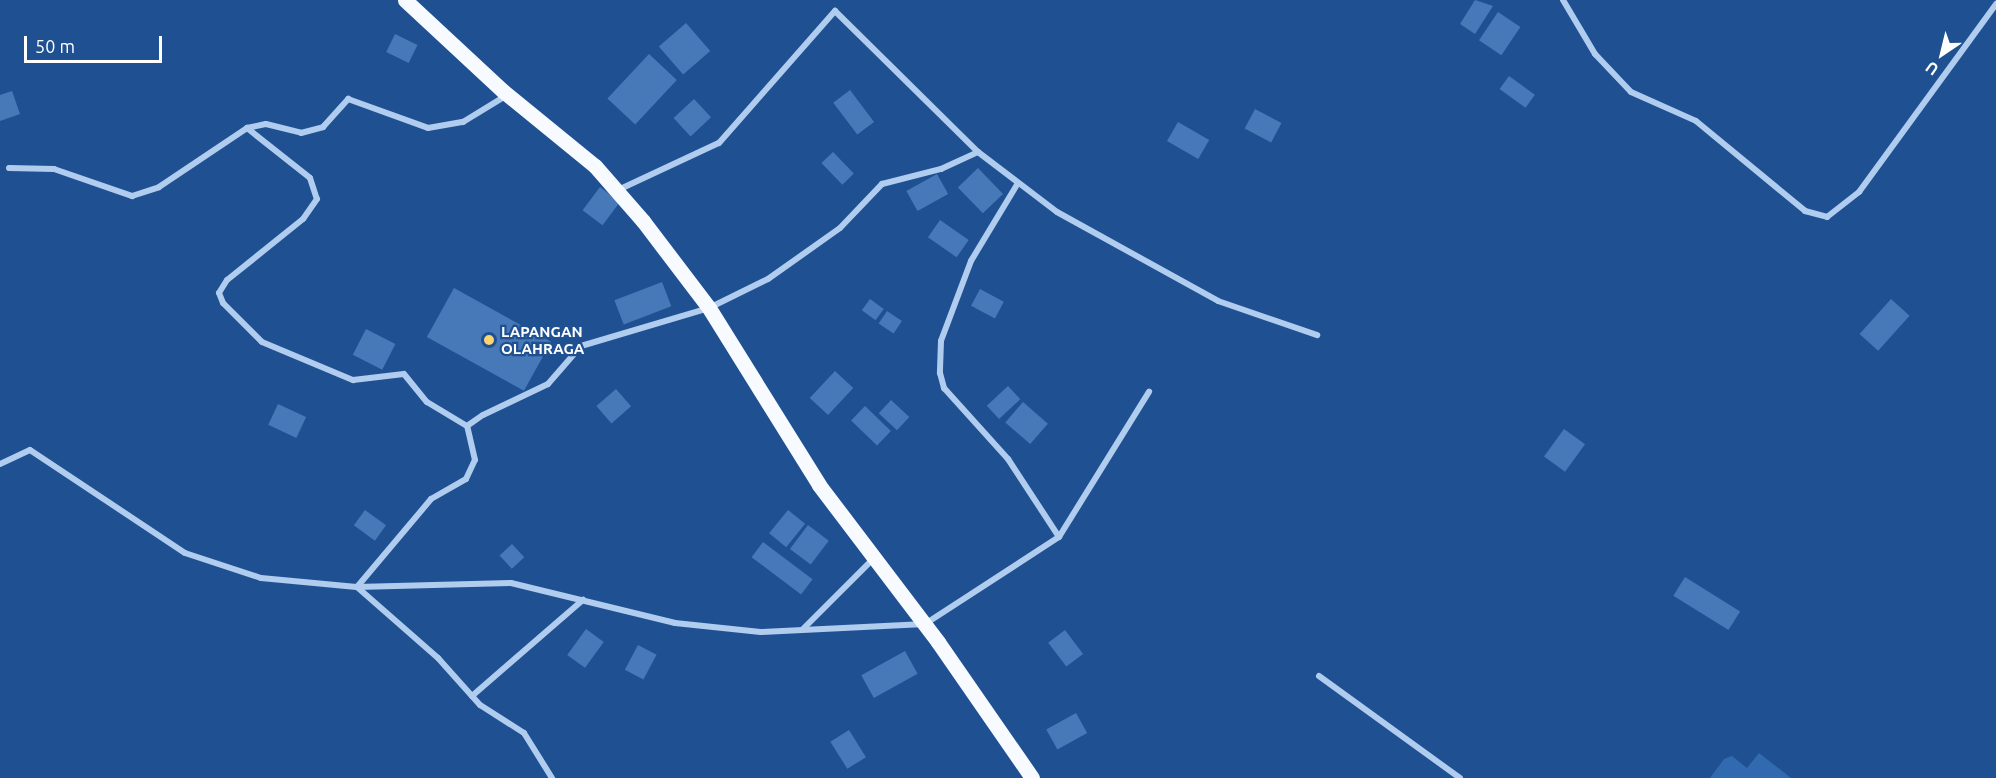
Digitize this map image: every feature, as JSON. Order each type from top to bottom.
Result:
[{"type":"main road","points":[[405,0],[507,95],[618,191],[708,308],[819,485],[925,624],[1032,778]]},
{"type":"street","points":[[1563,0],[1595,54],[1631,92],[1696,121],[1805,211],[1827,217],[1859,192],[1996,4]]},
{"type":"street","points":[[618,191],[718,143],[835,11],[978,152],[1018,183],[1218,301],[1317,335]]},
{"type":"street","points":[[9,168],[54,169],[132,196],[179,176],[247,128],[266,124],[313,132],[330,123],[348,99],[401,122],[447,127],[507,95]]},
{"type":"street","points":[[247,128],[310,178],[317,199],[303,219],[227,280],[219,293],[223,303],[262,342],[353,380],[404,374],[427,402],[467,426],[475,460],[466,479],[424,506],[357,587]]},
{"type":"street","points":[[467,426],[495,406],[548,384],[581,346],[708,308],[792,265],[840,228],[882,184],[942,169],[978,152]]},
{"type":"street","points":[[1018,183],[971,261],[941,341],[940,374],[944,388],[1008,459],[1059,537]]},
{"type":"street","points":[[0,464],[30,450],[132,523],[219,567],[261,578],[357,587],[511,583],[675,623],[762,632],[925,624],[1059,537],[1149,392]]},
{"type":"street","points":[[802,629],[874,558]]},
{"type":"street","points":[[357,587],[425,645],[472,696],[535,744],[552,778]]},
{"type":"street","points":[[472,696],[583,600]]},
{"type":"street","points":[[1319,675],[1460,778]]},
{"type":"shaded area","points":[[1759,753],[1791,778],[1710,778],[1724,759],[1732,756],[1747,768]]},
{"type":"building","points":[[1475,0],[1493,6],[1475,34],[1460,24]]},
{"type":"building","points":[[1498,12],[1520,27],[1501,55],[1479,40]]},
{"type":"building","points":[[686,23],[710,51],[683,75],[659,47]]},
{"type":"building","points":[[395,34],[417,45],[409,63],[386,52]]},
{"type":"building","points":[[649,54],[677,80],[635,125],[607,99]]},
{"type":"building","points":[[1509,76],[1535,95],[1525,108],[1500,89]]},
{"type":"building","points":[[850,90],[874,122],[857,135],[833,103]]},
{"type":"building","points":[[12,91],[20,114],[0,121],[0,95]]},
{"type":"building","points":[[694,99],[711,117],[691,136],[674,118]]},
{"type":"building","points":[[1255,109],[1281,123],[1271,143],[1245,128]]},
{"type":"building","points":[[1178,122],[1209,140],[1198,159],[1167,141]]},
{"type":"building","points":[[833,152],[854,174],[842,185],[821,163]]},
{"type":"building","points":[[978,168],[1003,194],[983,213],[958,187]]},
{"type":"building","points":[[937,174],[948,194],[918,211],[906,191]]},
{"type":"building","points":[[600,187],[620,202],[603,225],[583,210]]},
{"type":"building","points":[[940,220],[969,240],[957,257],[928,237]]},
{"type":"building","points":[[662,282],[671,306],[624,325],[614,300]]},
{"type":"building","name":"LAPANGAN OLAHRAGA","points":[[454,288],[551,342],[524,391],[427,337]]},
{"type":"building","points":[[980,289],[1004,302],[995,318],[971,306]]},
{"type":"building","points":[[870,299],[884,309],[876,320],[862,310]]},
{"type":"building","points":[[1891,299],[1910,316],[1878,351],[1860,334]]},
{"type":"building","points":[[887,311],[902,321],[894,334],[879,323]]},
{"type":"building","points":[[366,329],[395,344],[382,370],[353,355]]},
{"type":"building","points":[[835,371],[853,388],[828,415],[810,398]]},
{"type":"building","points":[[1008,386],[1020,399],[999,419],[987,406]]},
{"type":"building","points":[[616,389],[631,406],[611,423],[596,406]]},
{"type":"building","points":[[891,400],[909,417],[897,430],[879,413]]},
{"type":"building","points":[[1023,402],[1048,424],[1030,444],[1005,422]]},
{"type":"building","points":[[278,404],[306,417],[296,438],[268,425]]},
{"type":"building","points":[[865,406],[891,431],[877,445],[851,420]]},
{"type":"building","points":[[1564,429],[1585,444],[1565,472],[1544,457]]},
{"type":"building","points":[[365,510],[386,525],[375,541],[354,525]]},
{"type":"building","points":[[788,510],[805,524],[786,547],[769,533]]},
{"type":"building","points":[[808,525],[829,541],[811,565],[790,549]]},
{"type":"building","points":[[763,542],[813,579],[801,594],[752,557]]},
{"type":"building","points":[[512,544],[524,557],[512,569],[500,556]]},
{"type":"building","points":[[1685,577],[1740,611],[1728,630],[1673,596]]},
{"type":"building","points":[[586,629],[604,642],[585,668],[567,655]]},
{"type":"building","points":[[1065,630],[1083,654],[1066,667],[1048,643]]},
{"type":"building","points":[[638,645],[657,655],[643,680],[625,670]]},
{"type":"building","points":[[905,651],[918,674],[874,698],[861,675]]},
{"type":"building","points":[[1076,713],[1087,733],[1057,750],[1046,729]]},
{"type":"building","points":[[849,730],[866,757],[847,769],[830,742]]},
{"type":"place","name":"LAPANGAN OLAHRAGA","points":[[489,340]]}]
